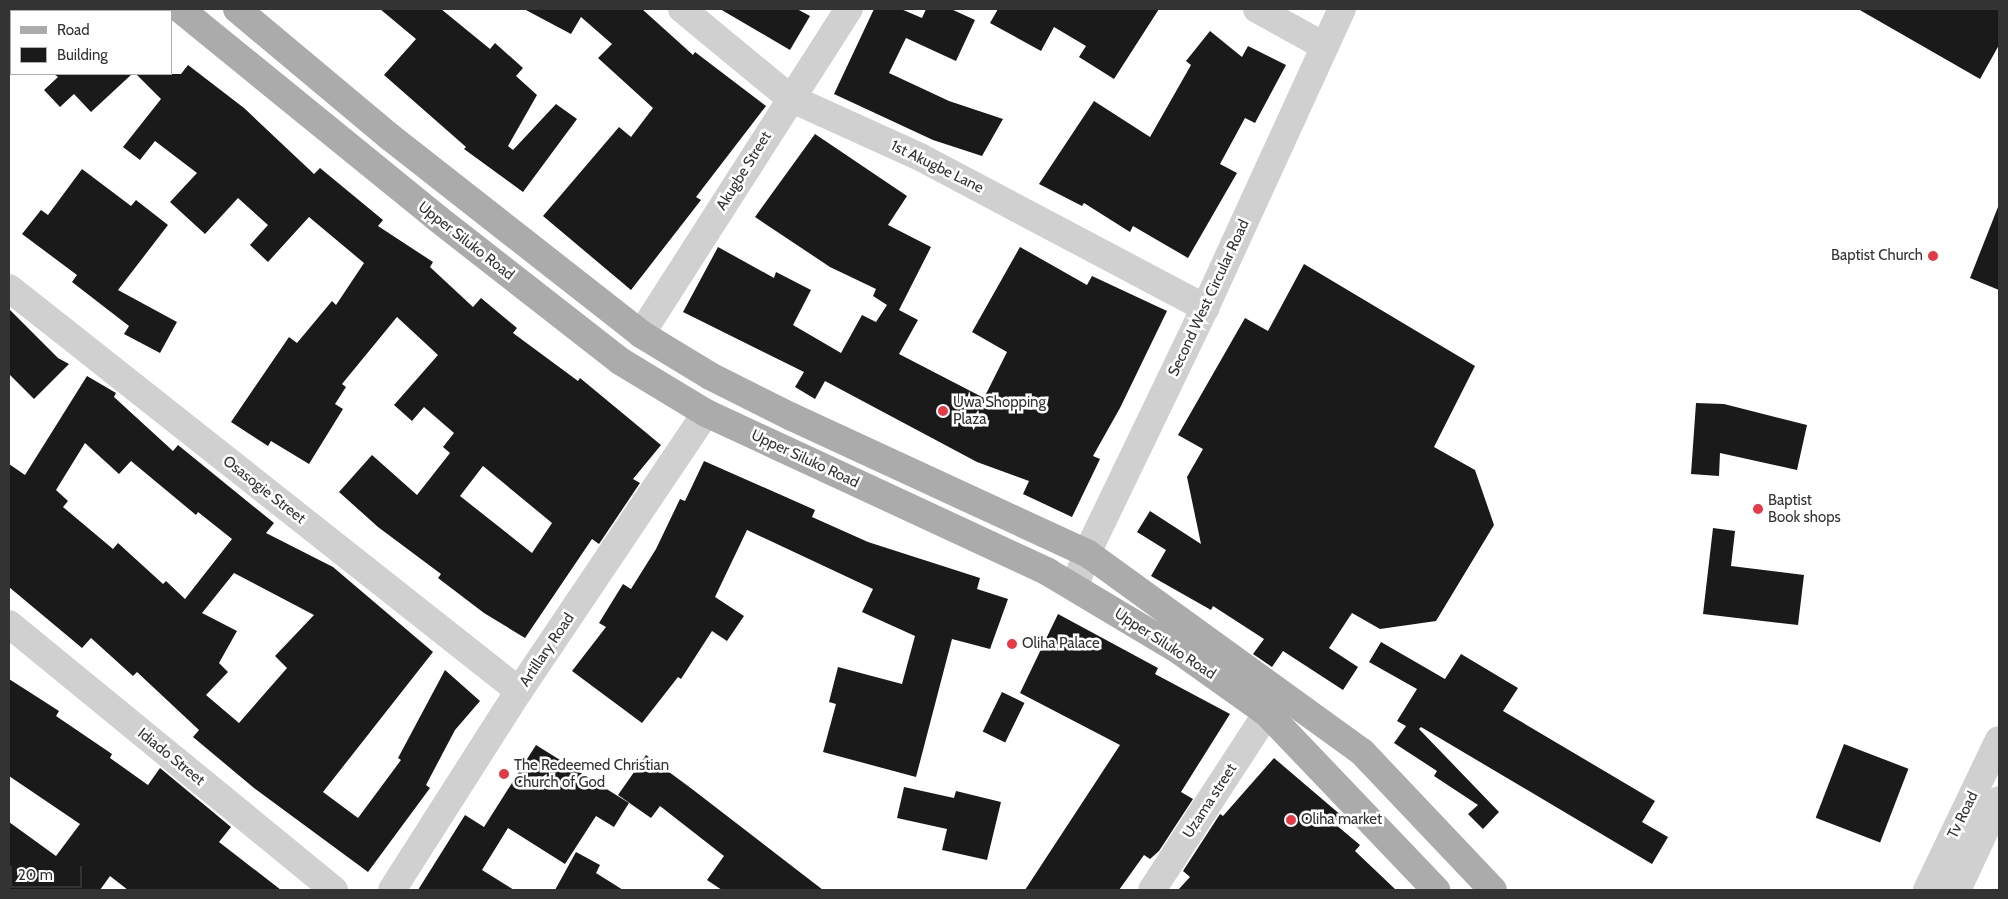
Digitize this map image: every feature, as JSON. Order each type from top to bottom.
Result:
[{"type":"main road","name":"Upper Siluko Road","points":[[180,9],[437,218],[620,361],[706,413],[1075,586],[1180,651],[1267,712],[1436,890]]},
{"type":"main road","name":"Upper Siluko Road","points":[[237,9],[390,137],[641,334],[710,376],[792,418],[1087,553],[1362,752],[1493,890]]},
{"type":"street","name":"1st Akugbe Lane","points":[[682,9],[790,98],[920,157],[1205,308]]},
{"type":"street","name":"Akugbe Street","points":[[641,334],[790,98],[849,9]]},
{"type":"street","points":[[1257,9],[1324,46]]},
{"type":"street","name":"Second West Circular Road","points":[[1075,586],[1087,553],[1205,308],[1342,9]]},
{"type":"street","name":"Osasogie Street","points":[[9,288],[519,691]]},
{"type":"street","name":"Artillary Road","points":[[392,890],[519,691],[706,413]]},
{"type":"street","name":"Idiado Street","points":[[9,624],[334,890]]},
{"type":"street","name":"Uzama street","points":[[1152,890],[1267,712]]},
{"type":"street","name":"Tv Road","points":[[1927,890],[1999,740]]},
{"type":"street","name":"Tv Road","points":[[1957,890],[1999,800]]},
{"type":"building","points":[[380,9],[441,9],[490,49],[495,43],[523,68],[516,76],[537,95],[508,146],[513,150],[556,104],[577,119],[523,192],[464,149],[466,147],[384,75],[416,39]]},
{"type":"building","points":[[524,9],[642,9],[693,55],[695,52],[766,106],[696,197],[701,200],[631,290],[543,216],[619,127],[631,137],[653,108],[598,58],[612,44],[581,17],[571,34]]},
{"type":"building","points":[[720,9],[797,9],[810,16],[790,50]]},
{"type":"building","points":[[874,9],[901,9],[922,18],[926,9],[951,9],[975,20],[956,61],[906,38],[889,73],[949,101],[1003,119],[982,156],[933,140],[834,94]]},
{"type":"building","points":[[998,9],[1159,9],[1114,79],[1079,57],[1086,46],[1054,27],[1041,51],[990,23]]},
{"type":"building","points":[[1858,9],[1999,9],[1999,45],[1980,79]]},
{"type":"building","points":[[1210,31],[1242,57],[1248,46],[1286,65],[1255,123],[1245,118],[1220,164],[1237,173],[1188,258],[1133,226],[1130,232],[1084,203],[1082,206],[1039,184],[1094,101],[1150,137],[1191,65],[1186,61]]},
{"type":"building","points":[[188,65],[244,108],[314,174],[320,168],[383,220],[378,226],[433,262],[430,267],[473,307],[481,298],[517,328],[513,333],[578,381],[580,378],[661,445],[633,479],[640,483],[599,544],[592,539],[525,638],[484,613],[438,578],[441,574],[378,527],[339,492],[372,455],[417,495],[450,453],[443,447],[454,433],[424,407],[412,421],[394,405],[438,355],[397,317],[342,384],[346,387],[335,404],[343,409],[309,464],[271,441],[268,446],[231,422],[289,337],[297,343],[332,301],[336,305],[364,263],[309,217],[268,262],[250,245],[268,225],[238,198],[205,234],[170,202],[197,173],[155,141],[140,160],[123,147],[161,99],[137,75],[181,74]],"holes":[[[483,466],[552,523],[532,553],[460,496]]]},
{"type":"building","points":[[55,75],[131,75],[91,112],[74,94],[60,107],[44,90],[58,77]]},
{"type":"building","points":[[815,134],[907,196],[888,225],[931,247],[899,310],[918,320],[899,354],[984,398],[1007,352],[972,332],[1020,247],[1087,285],[1092,276],[1167,311],[1120,408],[1093,456],[1100,459],[1072,517],[1023,494],[1029,481],[977,462],[825,381],[815,399],[795,387],[804,372],[683,312],[718,247],[774,278],[776,272],[811,290],[793,325],[841,353],[862,315],[876,322],[887,305],[873,296],[876,289],[830,267],[755,217]]},
{"type":"building","points":[[82,169],[131,206],[136,200],[168,225],[118,290],[177,322],[160,353],[124,334],[129,326],[72,282],[77,275],[22,234],[41,210],[48,215]]},
{"type":"building","points":[[1999,207],[1999,290],[1970,278]]},
{"type":"building","points":[[1304,264],[1475,366],[1434,447],[1475,470],[1494,525],[1436,621],[1380,629],[1352,613],[1329,648],[1358,667],[1343,690],[1283,651],[1272,667],[1253,654],[1264,639],[1213,606],[1211,610],[1151,576],[1166,550],[1137,532],[1150,511],[1201,544],[1187,477],[1203,449],[1178,435],[1245,318],[1268,331]]},
{"type":"building","points":[[9,309],[58,358],[69,364],[34,399],[9,374]]},
{"type":"building","points":[[87,376],[116,393],[114,397],[173,451],[178,445],[274,523],[266,533],[333,567],[433,652],[323,792],[358,818],[401,760],[398,758],[445,670],[480,701],[455,730],[426,785],[430,788],[368,872],[254,788],[193,737],[199,730],[137,672],[133,676],[91,638],[82,648],[9,587],[9,464],[25,475]],"holes":[[[85,443],[119,474],[131,461],[196,515],[198,512],[232,539],[185,599],[166,581],[163,584],[118,543],[113,549],[63,507],[68,501],[56,490]],[[234,573],[314,615],[275,656],[287,668],[239,723],[206,695],[228,672],[219,663],[237,631],[202,613]]]},
{"type":"building","points":[[1696,403],[1724,404],[1807,425],[1797,470],[1720,453],[1719,476],[1691,474]]},
{"type":"building","points":[[704,461],[815,510],[812,517],[868,542],[980,578],[977,589],[1008,599],[990,649],[952,639],[916,777],[823,752],[836,704],[829,702],[838,667],[902,684],[915,636],[862,612],[873,589],[747,530],[715,597],[744,616],[727,641],[712,631],[681,679],[678,677],[642,723],[572,671],[606,627],[599,623],[623,584],[631,589],[656,549],[680,499],[685,501]]},
{"type":"building","points":[[1713,528],[1735,531],[1731,566],[1804,575],[1798,625],[1703,614]]},
{"type":"building","points":[[1058,614],[1158,668],[1155,674],[1230,714],[1181,792],[1193,799],[1159,851],[1150,859],[1144,855],[1119,890],[1025,890],[1120,745],[1020,693]]},
{"type":"building","points":[[1381,642],[1445,679],[1461,654],[1518,688],[1503,711],[1655,801],[1642,822],[1668,837],[1652,864],[1421,727],[1419,729],[1499,812],[1483,829],[1468,814],[1478,805],[1434,776],[1437,771],[1394,743],[1406,726],[1397,721],[1417,689],[1369,662]]},
{"type":"building","points":[[9,679],[59,711],[56,716],[112,754],[110,758],[148,785],[160,768],[231,827],[219,842],[281,890],[128,890],[110,876],[100,890],[9,890],[9,822],[56,856],[80,824],[9,776]]},
{"type":"building","points":[[1002,692],[1024,703],[1005,743],[983,732]]},
{"type":"building","points":[[1844,744],[1908,769],[1880,842],[1816,818]]},
{"type":"building","points":[[536,745],[629,803],[614,827],[596,816],[565,864],[508,828],[482,870],[514,890],[418,890],[465,815],[484,827]]},
{"type":"building","points":[[646,755],[823,890],[722,890],[707,880],[724,856],[660,806],[651,818],[618,795]]},
{"type":"building","name":"Oliha market","points":[[1274,758],[1342,816],[1335,824],[1360,845],[1355,851],[1396,890],[1178,890],[1190,877],[1183,871],[1220,814],[1223,816]]},
{"type":"building","points":[[904,787],[954,798],[956,791],[1001,802],[987,860],[942,850],[947,829],[897,818]]},
{"type":"building","points":[[576,852],[600,865],[596,873],[623,890],[555,890]]},
{"type":"place","name":"Baptist Church","points":[[1933,256]]},
{"type":"place","name":"Uwa Shopping Plaza","points":[[943,411]]},
{"type":"place","name":"Baptist Book shops","points":[[1758,509]]},
{"type":"place","name":"Oliha Palace","points":[[1012,644]]},
{"type":"place","name":"The Redeemed Christian Church of God","points":[[504,774]]},
{"type":"place","name":"Oliha market","points":[[1291,820]]}]
